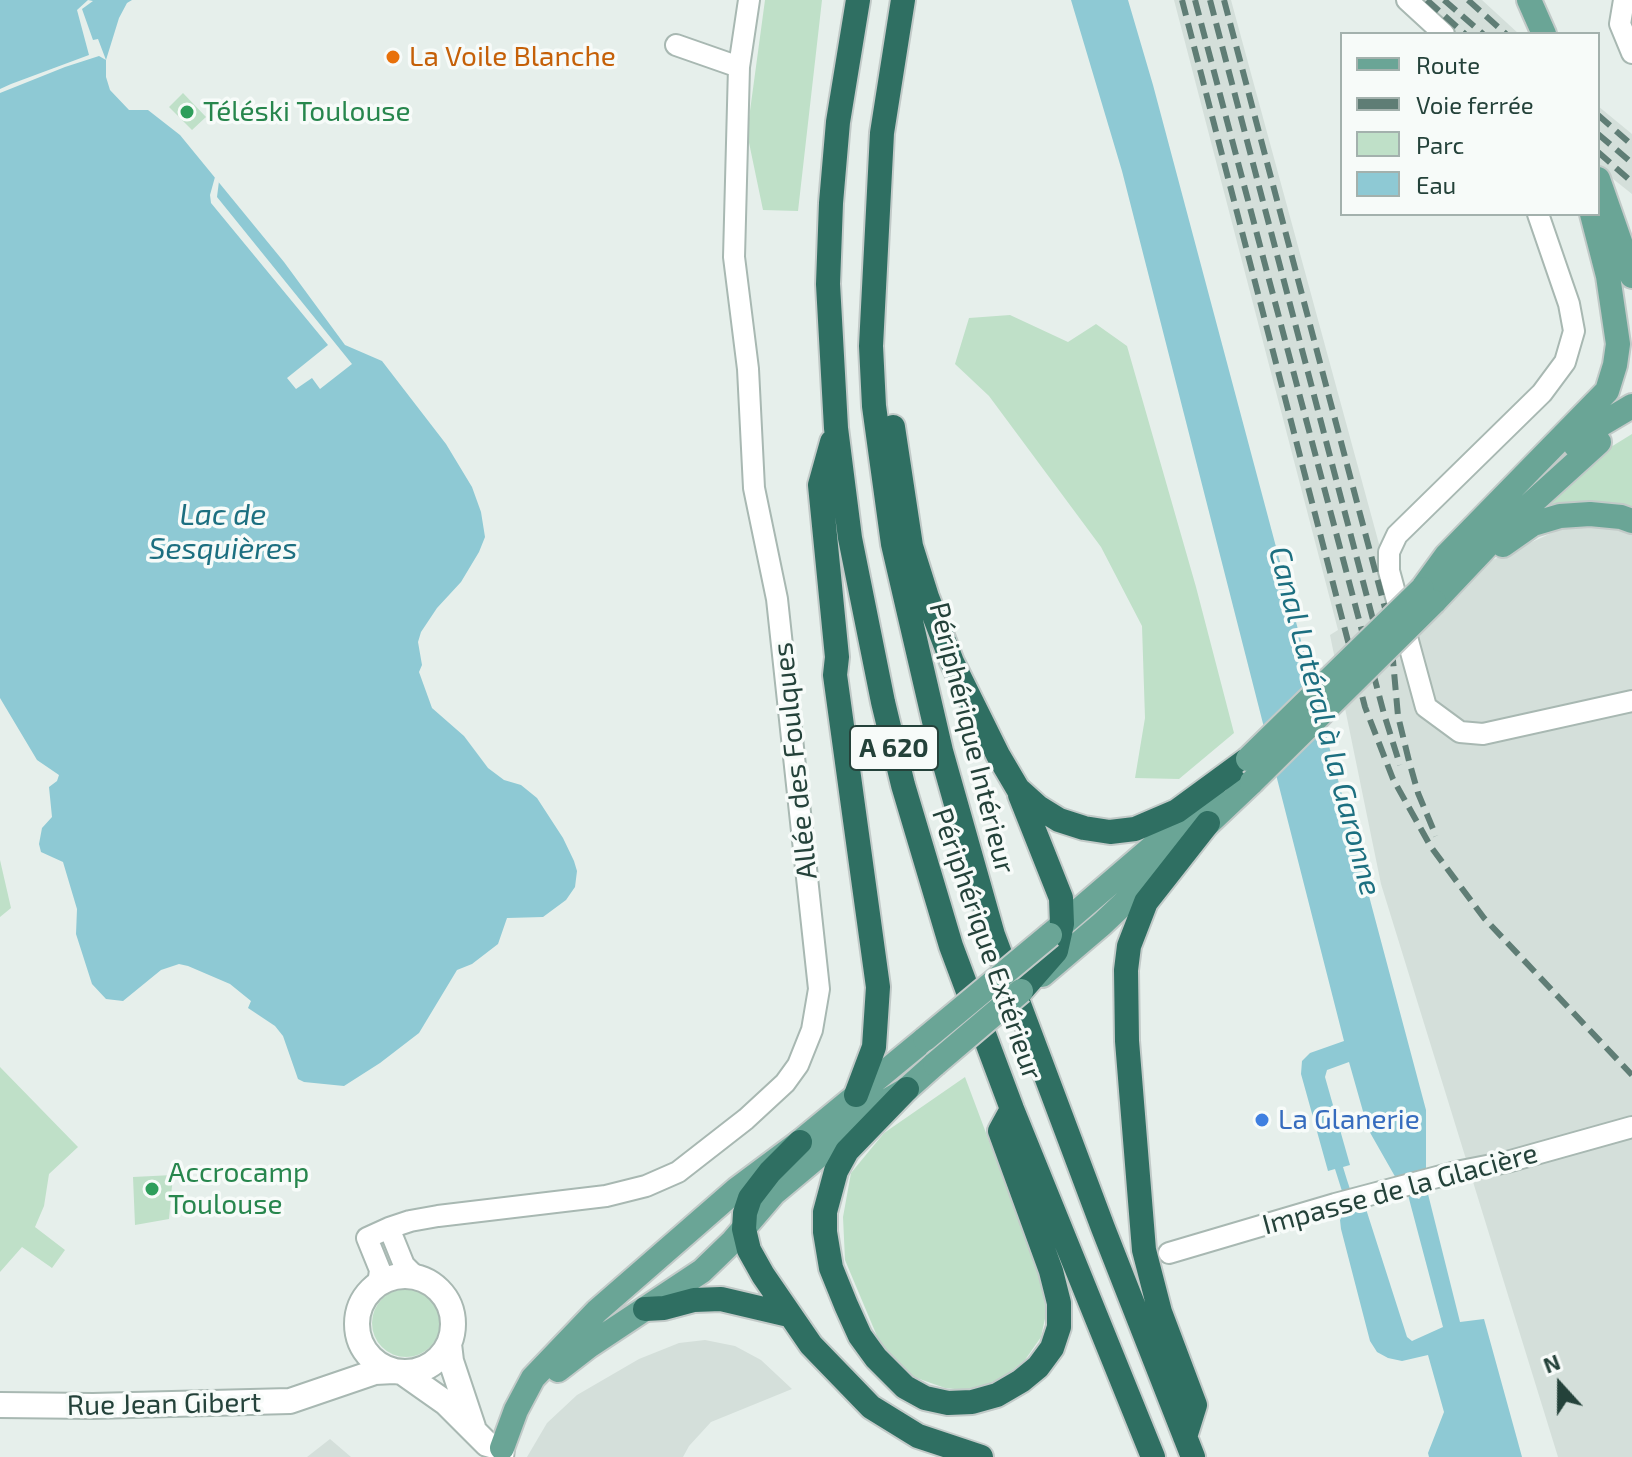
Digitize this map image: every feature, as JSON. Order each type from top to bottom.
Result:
[{"type":"highway","name":"Périphérique Extérieur","points":[[858,0],[838,122],[828,284],[836,428],[850,538],[903,785],[951,946],[1012,1109],[1153,1457]]},
{"type":"highway","name":"Périphérique Intérieur","points":[[903,0],[882,133],[871,346],[874,406],[893,544],[917,655],[993,935],[1189,1447]]},
{"type":"highway","points":[[871,346],[890,406],[906,521],[927,597],[952,662],[979,719],[1018,789],[1061,898],[1057,943],[1021,991]]},
{"type":"highway","points":[[836,428],[820,485],[821,499],[837,657],[835,675],[878,987],[874,1047],[856,1095]]},
{"type":"highway","points":[[1018,789],[1059,820],[1110,832],[1135,829],[1177,811],[1250,770]]},
{"type":"highway","points":[[1189,1447],[1195,1405],[1160,1312],[1144,1250],[1127,1041],[1126,970],[1129,946],[1146,902],[1208,823]]},
{"type":"highway","points":[[907,1089],[841,1161],[830,1187],[825,1232],[831,1268],[860,1336],[876,1358],[905,1387],[925,1398],[948,1403],[972,1402],[997,1395],[1021,1381],[1038,1367],[1052,1348],[1059,1327],[1059,1303],[1051,1271],[1000,1131],[1012,1109]]},
{"type":"highway","points":[[800,1142],[750,1198],[744,1229],[749,1250],[811,1345],[871,1407],[918,1436],[981,1457]]},
{"type":"highway","points":[[645,1309],[664,1308],[694,1300],[721,1299],[789,1315]]},
{"type":"main road","points":[[1513,0],[1525,32]]},
{"type":"main road","points":[[1529,0],[1543,32]]},
{"type":"main road","points":[[1428,596],[1446,556],[1607,391],[1618,344],[1598,216]]},
{"type":"main road","points":[[1599,216],[1632,317]]},
{"type":"main road","points":[[1600,216],[1632,276]]},
{"type":"main road","points":[[1057,943],[1204,805],[1250,770],[1428,596],[1572,447],[1595,428],[1632,406]]},
{"type":"main road","points":[[1457,580],[1503,529],[1556,479],[1595,445],[1632,420]]},
{"type":"main road","points":[[1428,596],[1457,580],[1533,524],[1560,516],[1590,514],[1632,521]]},
{"type":"main road","points":[[502,1453],[516,1410],[533,1378],[597,1311],[737,1189],[800,1142],[925,1039],[1057,943],[1208,823],[1250,770]]},
{"type":"main road","points":[[516,1410],[563,1365],[702,1271],[774,1193],[878,1106],[907,1089],[1021,991]]},
{"type":"street","name":"Allée des Foulques","points":[[378,1285],[380,1270],[367,1238],[389,1228],[438,1216],[606,1196],[646,1186],[678,1172],[746,1119],[785,1083],[798,1065],[812,1030],[819,989],[777,599],[754,488],[748,369],[734,257],[739,67],[749,0]]},
{"type":"street","points":[[1407,0],[1442,32]]},
{"type":"street","points":[[1632,2],[1625,0],[1620,24],[1632,53]]},
{"type":"street","points":[[676,45],[739,67]]},
{"type":"street","points":[[1539,216],[1569,304],[1574,331],[1565,362],[1542,393],[1397,535],[1389,552],[1389,571],[1426,707],[1460,732],[1483,734],[1632,701]]},
{"type":"street","name":"Impasse de la Glacière","points":[[1169,1253],[1335,1204],[1507,1162],[1632,1127]]},
{"type":"street","points":[[389,1228],[404,1265],[446,1297],[453,1320],[449,1344],[451,1361],[474,1429]]},
{"type":"street","points":[[416,1277],[396,1277],[378,1285],[363,1301],[357,1323],[363,1347],[371,1358],[398,1371],[446,1403],[487,1444],[502,1453]]},
{"type":"street","points":[[327,1389],[344,1368],[358,1334]]},
{"type":"street","points":[[398,1371],[417,1371],[430,1365],[449,1344]]},
{"type":"street","name":"Rue Jean Gibert","points":[[0,1405],[290,1401],[375,1372],[398,1371]]},
{"type":"shaded area","points":[[1174,0],[1231,0],[1382,555],[1390,607],[1569,525],[1632,515],[1632,1457],[1558,1457],[1381,884],[1330,635],[1338,630]]},
{"type":"shaded area","points":[[1416,0],[1482,0],[1517,32],[1451,32]]},
{"type":"shaded area","points":[[1600,108],[1632,134],[1632,194],[1600,169]]},
{"type":"shaded area","points":[[705,1340],[735,1346],[761,1360],[792,1389],[711,1422],[683,1457],[527,1457],[547,1423],[577,1395],[639,1359],[679,1343]]},
{"type":"shaded area","points":[[330,1439],[351,1457],[307,1457]]},
{"type":"green space","points":[[765,0],[822,0],[798,211],[763,210],[747,133]]},
{"type":"green space","name":"Téléski Toulouse","points":[[183,93],[206,117],[192,130],[169,107]]},
{"type":"green space","points":[[1010,315],[1068,342],[1096,324],[1127,346],[1234,733],[1179,779],[1135,778],[1145,718],[1142,626],[1101,547],[989,396],[955,364],[969,318]]},
{"type":"green space","points":[[1632,434],[1632,514],[1529,512],[1593,458]]},
{"type":"green space","points":[[0,860],[11,908],[0,917]]},
{"type":"green space","points":[[0,1067],[78,1147],[49,1174],[44,1206],[35,1227],[65,1250],[52,1268],[22,1247],[0,1272]]},
{"type":"green space","points":[[965,1077],[1043,1285],[1046,1314],[1041,1337],[1025,1360],[986,1385],[964,1390],[945,1388],[911,1376],[882,1348],[845,1260],[843,1217],[851,1173],[884,1133]]},
{"type":"green space","name":"Accrocamp Toulouse","points":[[173,1175],[169,1219],[135,1225],[133,1177]]},
{"type":"green space","points":[[399,1289],[413,1289],[425,1294],[435,1304],[440,1323],[435,1342],[425,1352],[413,1357],[399,1357],[387,1352],[377,1342],[372,1330],[372,1316],[377,1304],[387,1294]]},
{"type":"water","name":"Lac de Sesquières","points":[[0,0],[132,0],[119,18],[106,60],[110,90],[129,110],[148,110],[180,135],[284,262],[345,345],[382,361],[446,444],[472,487],[481,512],[485,537],[461,582],[437,608],[421,632],[418,642],[422,665],[419,672],[432,708],[464,736],[488,768],[504,780],[521,785],[537,798],[574,861],[577,871],[575,887],[566,900],[543,917],[507,918],[498,944],[472,964],[457,970],[419,1033],[344,1086],[298,1079],[283,1036],[275,1026],[248,1008],[251,1001],[230,984],[188,966],[179,964],[161,970],[123,1001],[106,999],[92,984],[76,934],[77,909],[63,862],[41,852],[42,828],[52,817],[49,787],[59,775],[37,760],[0,698]]},
{"type":"water","points":[[1071,0],[1128,0],[1426,1110],[1426,1189],[1418,1197],[1408,1193],[1397,1180],[1368,1129],[1349,1062],[1327,1070],[1325,1077],[1350,1165],[1343,1167],[1347,1180],[1355,1204],[1366,1209],[1407,1337],[1412,1341],[1443,1327],[1408,1195],[1419,1199],[1427,1190],[1460,1322],[1484,1319],[1522,1457],[1429,1457],[1444,1412],[1428,1355],[1402,1361],[1388,1358],[1377,1352],[1370,1341],[1341,1229],[1340,1220],[1347,1207],[1335,1169],[1328,1171],[1301,1074],[1302,1061],[1310,1053],[1344,1041],[1122,171]]},
{"type":"pier","points":[[88,0],[93,1],[82,9],[93,40],[98,39],[106,60],[99,56],[0,93],[0,89],[11,84],[89,55],[77,10]]},
{"type":"pier","points":[[215,177],[219,181],[217,197],[352,364],[320,389],[312,378],[296,389],[287,378],[328,345],[211,203]]},
{"type":"railway","points":[[1182,0],[1365,707],[1393,779],[1431,847],[1484,918],[1632,1075]]},
{"type":"railway","points":[[1195,0],[1400,765]]},
{"type":"railway","points":[[1210,0],[1386,669]]},
{"type":"railway","points":[[1224,0],[1390,627],[1398,716],[1409,761],[1436,836]]},
{"type":"railway","points":[[1427,0],[1463,32]]},
{"type":"railway","points":[[1444,0],[1481,32]]},
{"type":"railway","points":[[1468,0],[1504,32]]},
{"type":"railway","points":[[1600,117],[1632,145]]},
{"type":"railway","points":[[1600,136],[1632,163]]},
{"type":"railway","points":[[1600,154],[1632,182]]},
{"type":"place","name":"La Voile Blanche","points":[[393,57]]},
{"type":"place","name":"Téléski Toulouse","points":[[187,112]]},
{"type":"place","name":"La Glanerie","points":[[1262,1120]]},
{"type":"place","name":"Accrocamp Toulouse","points":[[152,1189]]},
{"type":"water label","name":"Canal Latéral à la Garonne","points":[[1325,721]]}]
